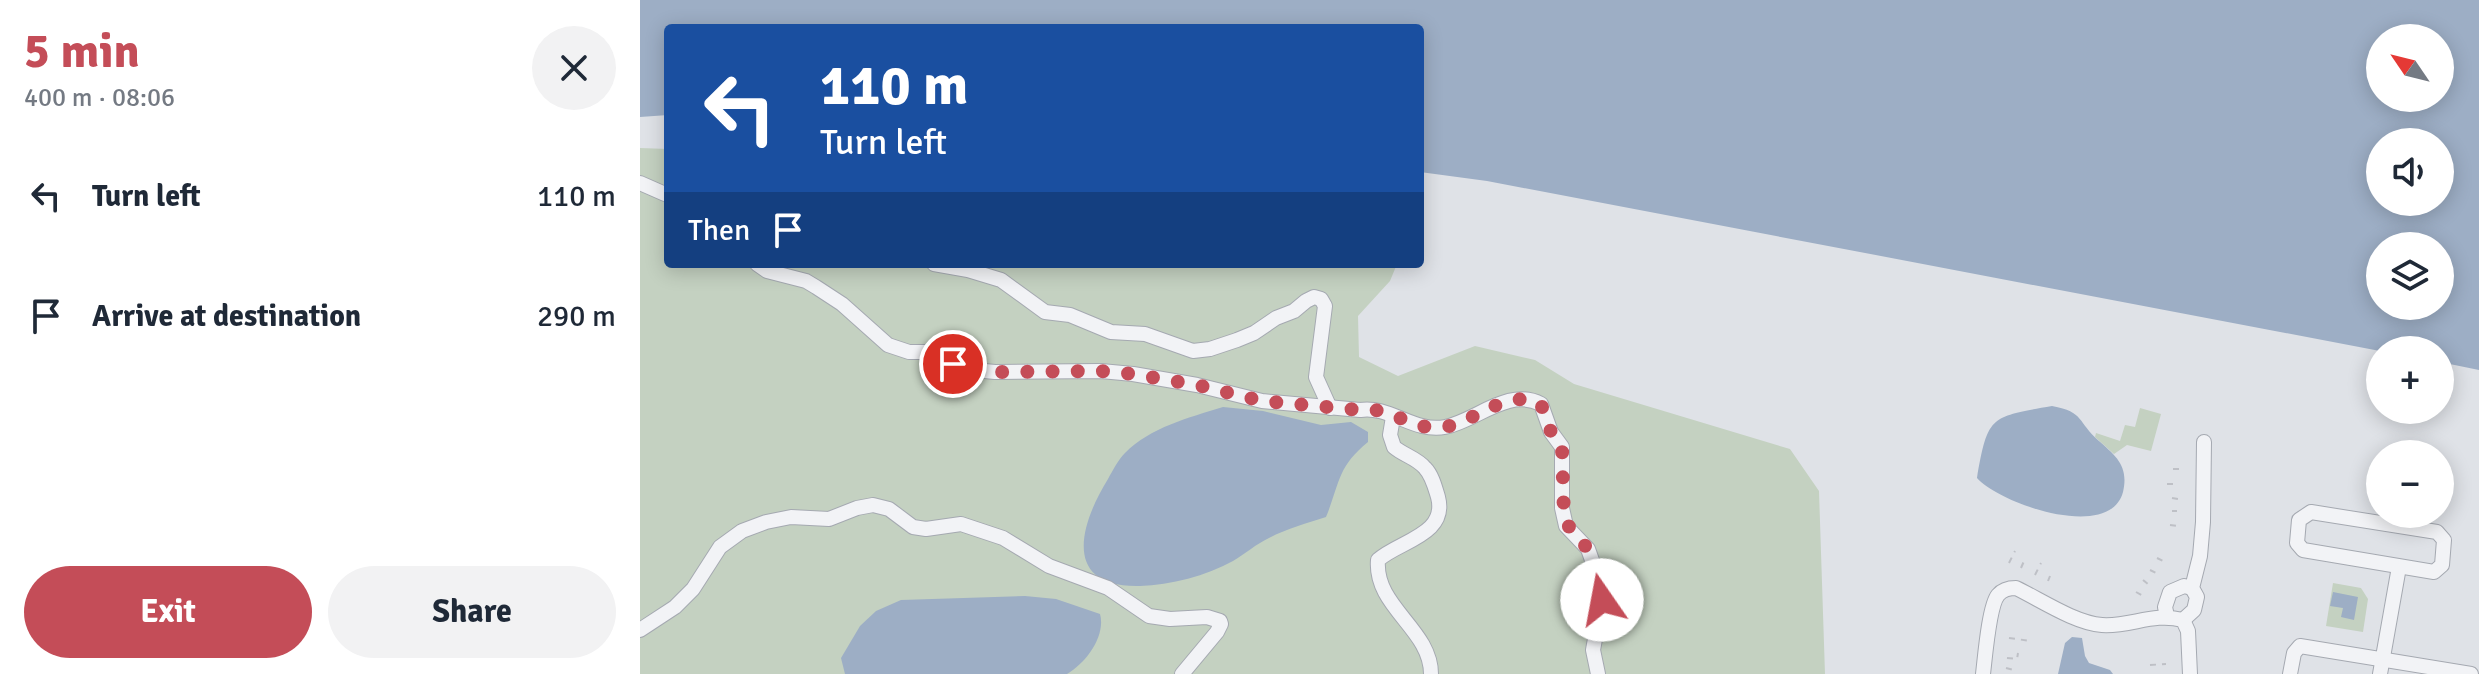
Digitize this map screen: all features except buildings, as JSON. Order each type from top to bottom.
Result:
[{"type":"street","points":[[640,183],[664,194]]},
{"type":"street","points":[[763,268],[816,287],[842,304],[888,345],[909,352],[934,352],[964,369],[1133,374],[1262,401],[1330,408],[1370,408],[1427,428],[1446,427],[1513,400],[1534,400],[1541,404],[1551,432],[1562,447],[1562,508],[1566,526],[1588,549],[1598,577],[1602,600],[1593,650],[1598,674]]},
{"type":"street","points":[[957,268],[1001,280],[1045,312],[1070,315],[1111,332],[1145,334],[1193,351],[1210,349],[1254,333],[1306,301],[1314,297],[1321,299],[1325,306],[1316,377],[1330,408]]},
{"type":"street","points":[[1393,417],[1390,435],[1394,447],[1426,468],[1440,504],[1438,519],[1430,528],[1411,542],[1384,555],[1378,560],[1377,570],[1388,601],[1420,642],[1431,666],[1431,674]]},
{"type":"street","points":[[2183,620],[2194,610],[2197,597],[2192,588],[2200,556],[2203,522],[2204,442]]},
{"type":"street","points":[[640,630],[675,607],[693,589],[720,547],[742,531],[791,517],[829,519],[873,505],[889,509],[913,527],[926,529],[961,524],[1003,538],[1049,566],[1108,588],[1149,616],[1170,619],[1207,617],[1220,621],[1217,632],[1182,674]]},
{"type":"street","points":[[2311,512],[2437,532],[2444,540],[2442,565],[2434,572],[2399,567],[2303,550],[2297,543],[2299,520],[2311,512]]},
{"type":"street","points":[[2380,674],[2399,567]]},
{"type":"street","points":[[2167,616],[2165,607],[2170,592],[2184,586],[2192,588]]},
{"type":"street","points":[[1983,674],[1993,608],[1998,595],[2008,588],[2016,588],[2087,622],[2104,626],[2167,616],[2183,620]]},
{"type":"street","points":[[2183,620],[2188,631],[2190,674]]},
{"type":"street","points":[[2290,674],[2294,653],[2300,646],[2471,674]]},
{"type":"path","points":[[2173,469],[2180,469]]},
{"type":"path","points":[[2167,484],[2179,484]]},
{"type":"path","points":[[2172,498],[2178,499]]},
{"type":"path","points":[[2172,511],[2177,511]]},
{"type":"path","points":[[2170,525],[2177,526]]},
{"type":"path","points":[[2009,563],[2015,551]]},
{"type":"path","points":[[2157,558],[2163,561]]},
{"type":"path","points":[[2021,568],[2024,561]]},
{"type":"path","points":[[2035,575],[2041,563]]},
{"type":"path","points":[[2150,570],[2156,573]]},
{"type":"path","points":[[2048,581],[2050,576]]},
{"type":"path","points":[[2143,580],[2149,585]]},
{"type":"path","points":[[2136,592],[2143,596]]},
{"type":"path","points":[[2009,638],[2031,641]]},
{"type":"path","points":[[2007,658],[2017,659],[2018,653]]},
{"type":"path","points":[[2150,665],[2166,664]]},
{"type":"path","points":[[2006,668],[2014,670]]},
{"type":"green space","points":[[640,148],[664,149],[664,268],[1395,268],[1390,281],[1358,316],[1359,357],[1398,376],[1475,346],[1535,360],[1574,384],[1790,449],[1819,491],[1825,674],[640,674]]},
{"type":"green space","points":[[2140,408],[2161,414],[2151,451],[2127,445],[2114,454],[2095,437],[2096,433],[2120,441],[2125,425],[2135,427]]},
{"type":"green space","points":[[2333,583],[2361,588],[2368,599],[2363,632],[2326,626]]},
{"type":"water","points":[[640,0],[2479,0],[2479,370],[2454,365],[2454,336],[2366,336],[2366,348],[1487,181],[1424,173],[1424,24],[664,24],[664,115],[640,117]]},
{"type":"water","points":[[2052,406],[2076,415],[2120,462],[2124,475],[2123,492],[2114,507],[2098,515],[2054,514],[2008,498],[1977,478],[1985,442],[1995,422],[2016,413]]},
{"type":"water","points":[[1223,407],[1263,411],[1321,425],[1351,422],[1368,432],[1368,442],[1350,459],[1326,517],[1276,535],[1223,566],[1188,579],[1140,586],[1115,584],[1098,576],[1088,565],[1084,550],[1085,533],[1098,497],[1120,459],[1146,436]]},
{"type":"water","points":[[2333,592],[2358,597],[2354,620],[2341,617],[2343,608],[2330,606]]},
{"type":"water","points":[[1025,596],[1056,599],[1100,614],[1100,631],[1093,648],[1067,674],[845,674],[841,658],[860,626],[876,611],[901,600]]},
{"type":"water","points":[[2072,637],[2082,638],[2089,663],[2113,674],[2058,674],[2065,643]]},
{"type":"route","points":[[953,364],[964,369],[995,372],[1101,371],[1133,374],[1262,401],[1360,410],[1370,408],[1427,428],[1446,427],[1513,400],[1534,400],[1541,404],[1551,432],[1562,447],[1562,508],[1566,526],[1588,549],[1602,600]]}]
